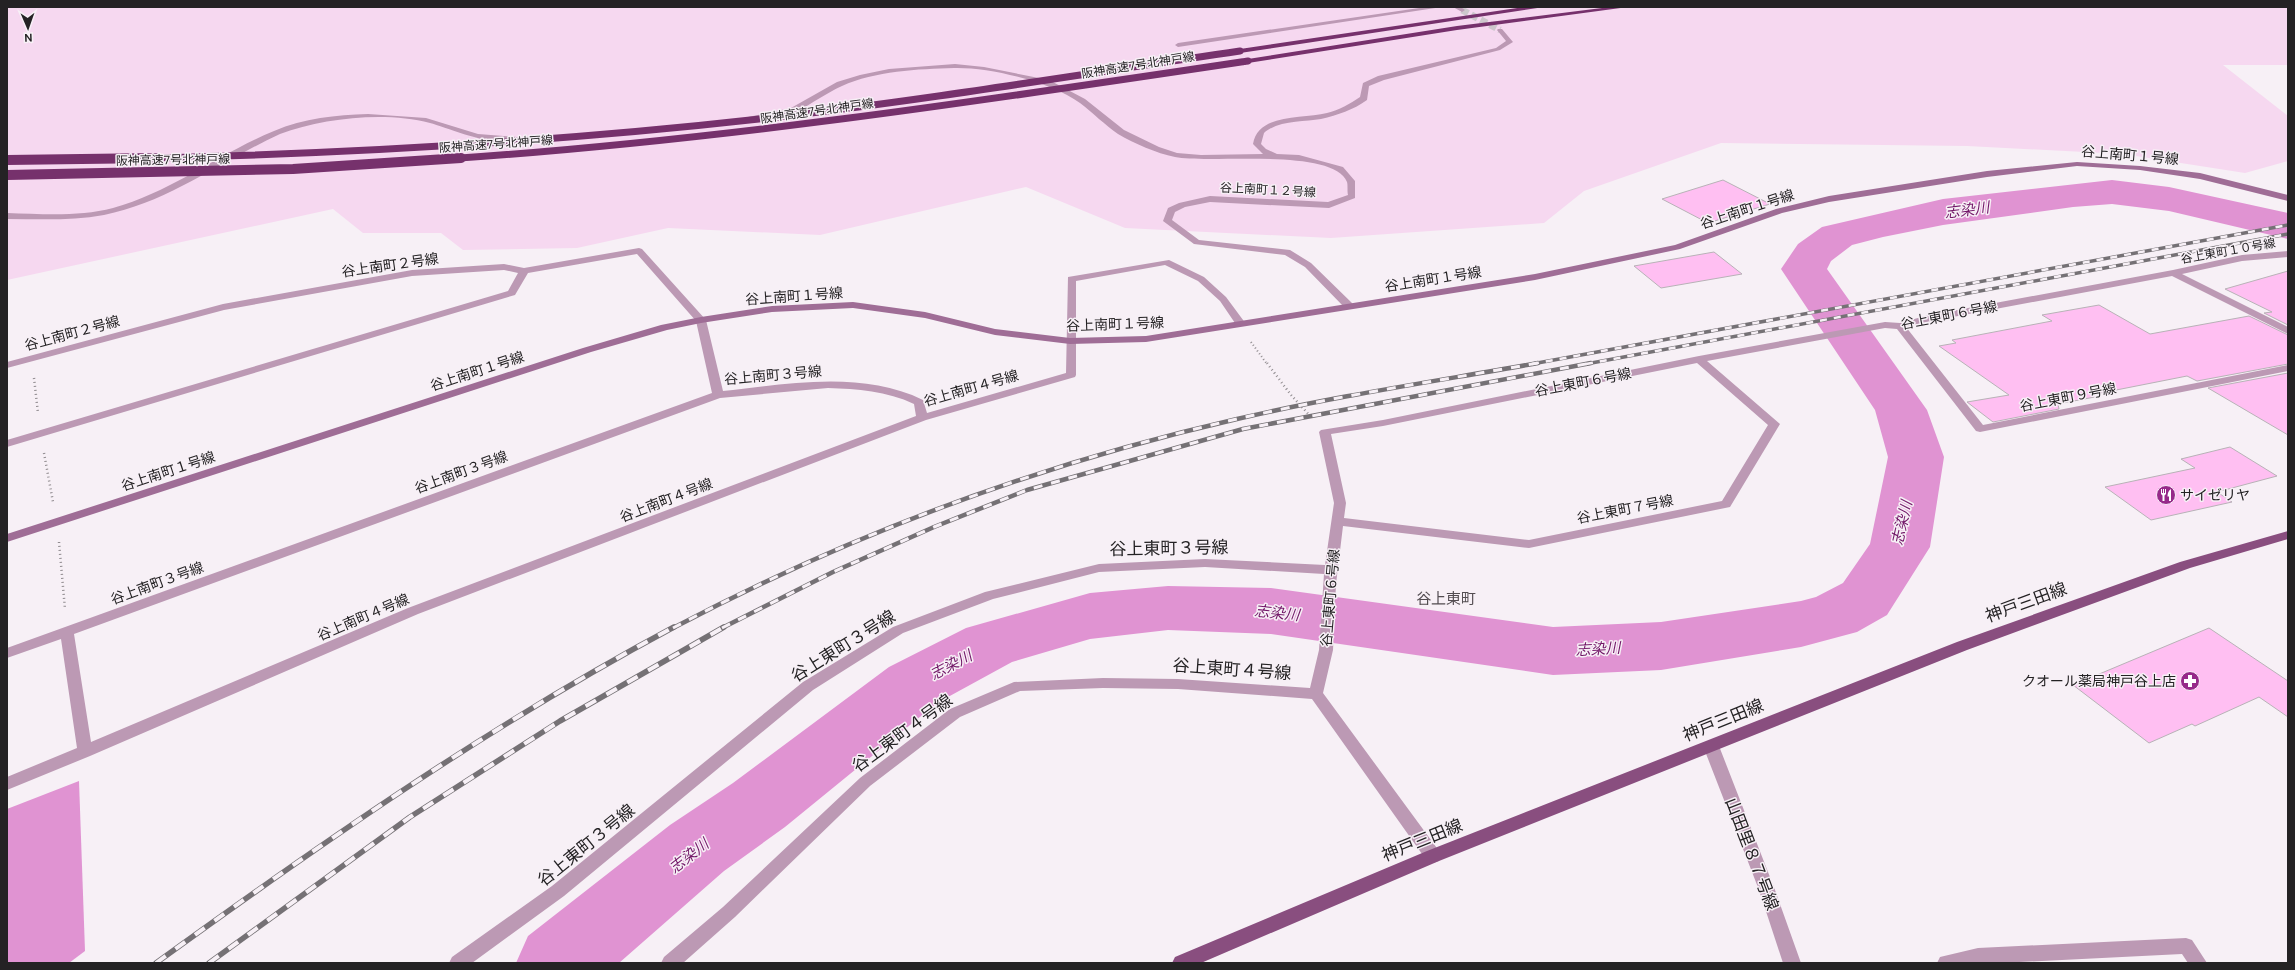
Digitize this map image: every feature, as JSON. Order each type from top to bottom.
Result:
[{"type":"highway","name":"阪神高速7号北神戸線","points":[[7,160],[121,160],[313,154],[550,140],[706,125],[866,106],[1482,14],[1541,7]]},
{"type":"highway","name":"阪神高速7号北神戸線","points":[[7,175],[293,170],[537,153],[749,132],[995,99],[1457,28],[1625,7]]},
{"type":"main road","name":"神戸三田線","points":[[1181,963],[1433,856],[1962,646],[2185,565],[2288,535]]},
{"type":"street","points":[[1178,45],[1439,7]]},
{"type":"street","name":"谷上南町１２号線","points":[[1349,306],[1308,264],[1287,252],[1197,242],[1167,221],[1171,210],[1182,205],[1210,199],[1257,200],[1298,205],[1329,205],[1352,196],[1351,181],[1340,169],[1299,157],[1276,156],[1263,151],[1257,144],[1258,135],[1265,127],[1279,123],[1331,114],[1352,108],[1364,98],[1366,85],[1381,78],[1498,50],[1510,42],[1500,30]]},
{"type":"street","points":[[7,216],[96,214],[134,202],[183,183],[243,149],[285,129],[310,122],[368,117],[398,117],[427,120],[474,136],[507,139],[672,128],[793,110],[840,84],[889,71],[923,67],[955,66],[1046,82],[1082,101],[1121,132],[1156,149],[1176,155],[1200,157],[1276,156]]},
{"type":"street","name":"谷上南町１号線","points":[[7,538],[587,350],[665,327],[772,309],[853,305],[925,315],[995,332],[1070,341],[1146,340],[1534,277],[1677,247],[1779,211],[1829,199],[1987,174],[2077,164],[2108,165],[2200,176],[2288,198]]},
{"type":"street","name":"谷上南町２号線","points":[[7,365],[223,307],[412,273],[504,267],[524,271],[639,251],[701,320],[718,395]]},
{"type":"street","name":"谷上東町１０号線","points":[[2173,273],[2242,258],[2288,254]]},
{"type":"street","name":"谷上南町４号線","points":[[7,784],[414,611],[922,418],[1072,375],[1070,341],[1071,279],[1166,262],[1201,278],[1223,300],[1241,324]]},
{"type":"street","points":[[7,444],[512,293],[524,271]]},
{"type":"street","points":[[2173,273],[2288,331]]},
{"type":"street","name":"谷上東町６号線","points":[[1316,694],[1326,650],[1330,577],[1339,521],[1340,503],[1324,432],[1391,421],[1699,359],[1885,325],[1900,326],[1925,319],[2173,273]]},
{"type":"street","name":"谷上東町９号線","points":[[1900,326],[1980,429],[2288,368]]},
{"type":"street","name":"谷上東町７号線","points":[[1339,521],[1529,544],[1726,504],[1774,424],[1699,359]]},
{"type":"street","name":"谷上南町３号線","points":[[7,652],[718,395],[790,388],[848,385],[894,392],[919,402],[922,418]]},
{"type":"street","name":"谷上東町３号線","points":[[458,963],[558,891],[808,686],[898,630],[990,595],[1099,568],[1204,563],[1330,577]]},
{"type":"street","points":[[67,631],[85,752]]},
{"type":"street","name":"谷上東町４号線","points":[[670,963],[729,912],[865,782],[955,713],[1019,686],[1103,683],[1178,684],[1316,694]]},
{"type":"street","points":[[1316,694],[1433,856]]},
{"type":"street","name":"山田里８７号線","points":[[1711,746],[1767,890],[1792,963]]},
{"type":"street","points":[[1946,963],[1978,956],[2186,946],[2198,963]]},
{"type":"path","points":[[1248,337],[1291,395],[1324,432]]},
{"type":"path","points":[[32,358],[41,434],[57,522],[67,631]]},
{"type":"shaded area","points":[[7,7],[2288,7],[2288,65],[2223,65],[2288,116],[2288,161],[2245,173],[2123,154],[1967,146],[1721,143],[1584,191],[1544,223],[1331,238],[1125,228],[1026,187],[820,235],[668,228],[577,248],[463,250],[441,233],[363,233],[333,209],[7,280]]},
{"type":"shaded area","points":[[79,781],[85,951],[69,963],[7,963],[7,809]]},
{"type":"building","points":[[1723,180],[1770,204],[1708,223],[1662,199]]},
{"type":"building","points":[[1714,252],[1742,274],[1661,288],[1634,266]]},
{"type":"building","points":[[2288,271],[2288,325],[2264,313],[2272,312],[2225,289]]},
{"type":"building","points":[[2099,305],[2150,334],[2249,316],[2288,335],[2288,364],[2197,381],[2187,376],[2096,394],[2100,396],[2058,404],[2059,409],[1993,422],[1967,402],[2009,395],[1939,346],[1956,343],[1952,340],[2052,321],[2042,315]]},
{"type":"building","points":[[2288,373],[2288,435],[2208,388]]},
{"type":"building","points":[[2230,447],[2277,476],[2217,492],[2232,502],[2151,520],[2105,487],[2195,468],[2181,459]]},
{"type":"building","points":[[2209,628],[2288,681],[2288,717],[2259,697],[2195,726],[2192,724],[2149,743],[2073,685]]},
{"type":"waterway","name":"志染川","points":[[558,963],[697,848],[759,805],[913,685],[989,645],[1090,616],[1168,608],[1271,611],[1553,651],[1661,646],[1801,624],[1834,616],[1865,599],[1900,547],[1908,509],[1916,457],[1901,410],[1804,269],[1814,253],[1837,236],[1880,225],[1943,212],[2073,195],[2112,192],[2169,199],[2288,226]]},
{"type":"tunnel","points":[[1462,10],[1500,30]]},
{"type":"railway","points":[[1532,364],[2288,225]]},
{"type":"railway","points":[[1586,364],[2288,234]]},
{"type":"railway","points":[[673,628],[740,594],[878,532],[948,505],[1091,457],[1164,437],[1274,411],[1349,396],[1538,363]]},
{"type":"railway","points":[[722,628],[833,572],[934,527],[1027,490],[1243,429],[1591,363]]},
{"type":"railway","points":[[156,963],[282,873],[409,786],[540,703],[606,664],[674,627]]},
{"type":"railway","points":[[209,963],[410,817],[560,721],[724,627]]},
{"type":"place","name":"サイゼリヤ","points":[[2166,495]]},
{"type":"place","name":"クオール薬局神戸谷上店","points":[[2190,681]]},
{"type":"district","name":"谷上東町","points":[[1446,599]]}]
